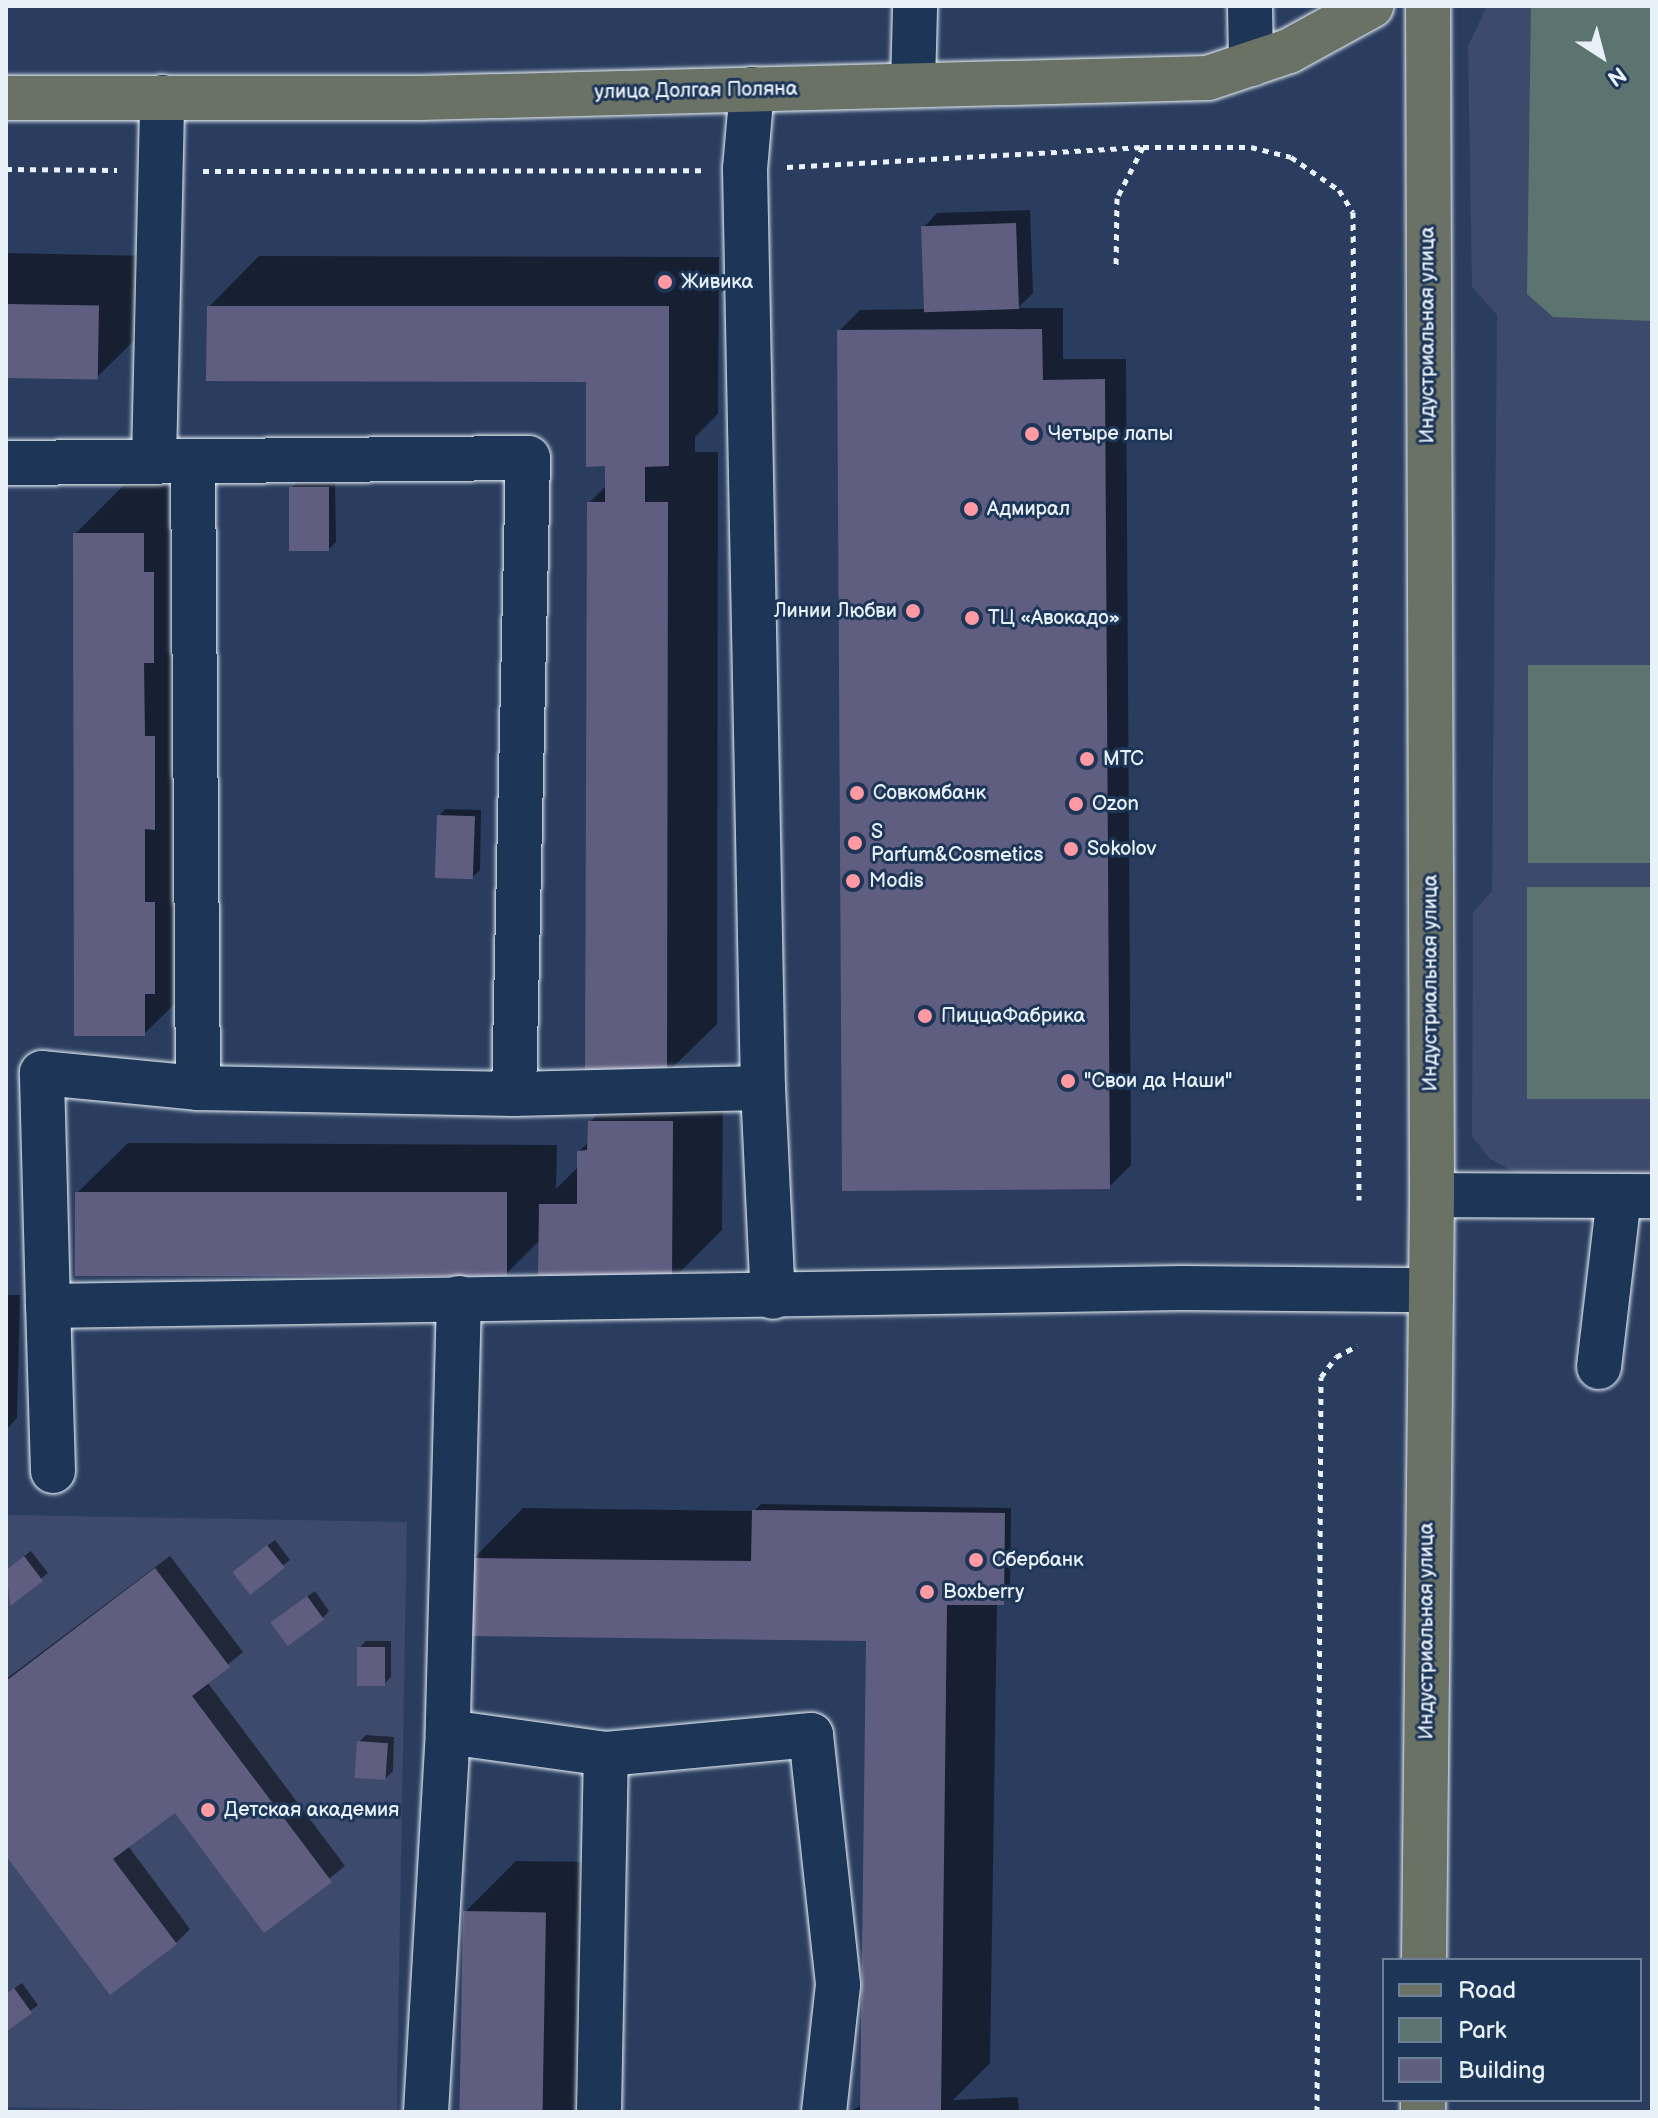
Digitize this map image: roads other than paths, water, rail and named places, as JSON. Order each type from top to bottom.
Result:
[{"type":"main road","name":"улица Долгая Поляна","points":[[6,98],[752,89],[1208,78],[1289,51],[1371,6]]},
{"type":"main road","name":"Индустриальная улица","points":[[1424,1958],[1432,1195],[1428,6]]},
{"type":"street","points":[[913,85],[915,6]]},
{"type":"street","points":[[1250,6],[1251,64]]},
{"type":"street","points":[[752,89],[745,169],[763,1088],[773,1297]]},
{"type":"street","points":[[162,97],[160,171],[198,1088]]},
{"type":"street","points":[[6,463],[528,458],[514,1094]]},
{"type":"street","points":[[53,1471],[42,1073],[198,1088],[514,1094],[763,1088]]},
{"type":"street","points":[[1432,1195],[1635,1196],[1599,1367]]},
{"type":"street","points":[[48,1306],[459,1298],[773,1297],[1182,1288],[1430,1290]]},
{"type":"street","points":[[426,2112],[448,1732],[459,1298]]},
{"type":"street","points":[[448,1732],[606,1754],[811,1735],[838,1985],[824,2112]]},
{"type":"street","points":[[599,2112],[606,1754]]},
{"type":"place","name":"Живика","points":[[665,282]]},
{"type":"place","name":"Четыре лапы","points":[[1032,434]]},
{"type":"place","name":"Адмирал","points":[[971,509]]},
{"type":"place","name":"Линии Любви","points":[[913,611]]},
{"type":"place","name":"ТЦ «Авокадо»","points":[[972,618]]},
{"type":"place","name":"МТС","points":[[1087,759]]},
{"type":"place","name":"Совкомбанк","points":[[857,793]]},
{"type":"place","name":"Ozon","points":[[1076,804]]},
{"type":"place","name":"S Parfum&Cosmetics","points":[[855,843]]},
{"type":"place","name":"Sokolov","points":[[1071,849]]},
{"type":"place","name":"Modis","points":[[853,881]]},
{"type":"place","name":"ПиццаФабрика","points":[[925,1016]]},
{"type":"place","name":"\"Свои да Наши\"","points":[[1068,1081]]},
{"type":"place","name":"Сбербанк","points":[[976,1560]]},
{"type":"place","name":"Boxberry","points":[[927,1592]]},
{"type":"place","name":"Детская академия","points":[[208,1810]]}]
